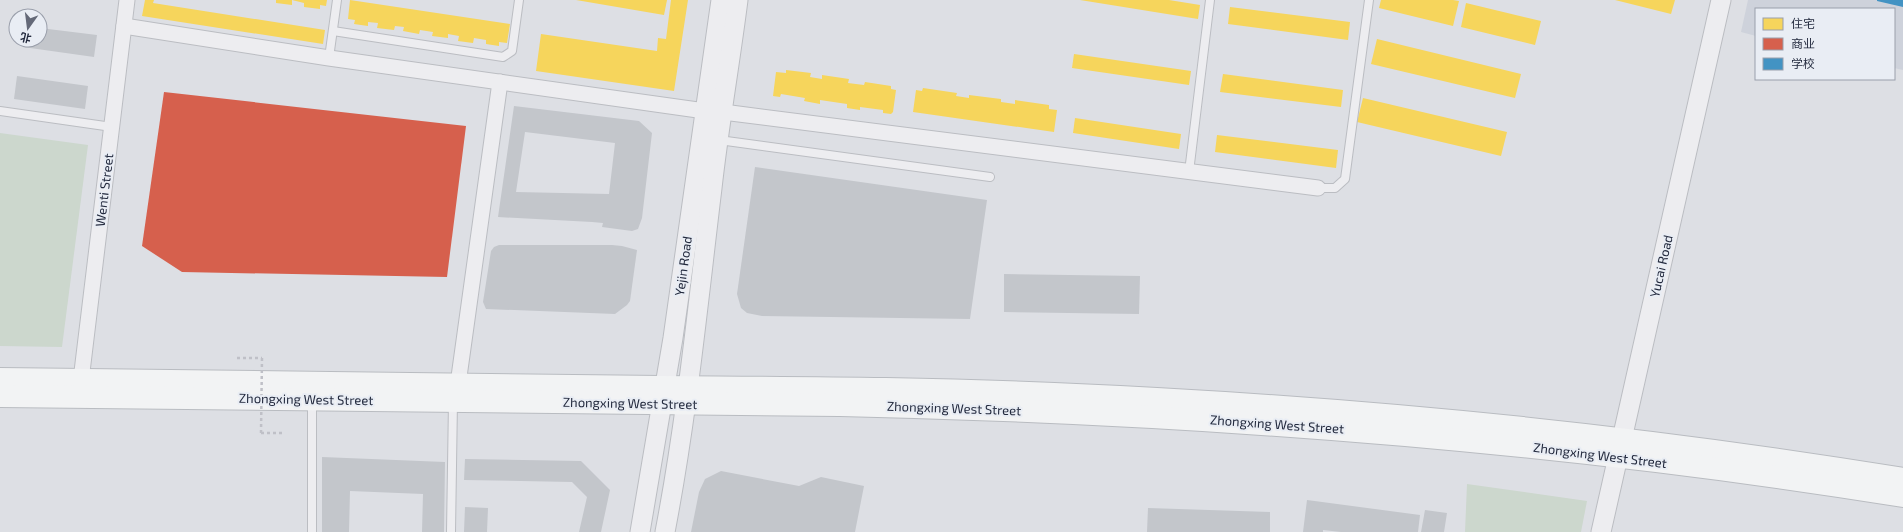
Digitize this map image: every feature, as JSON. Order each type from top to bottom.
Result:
[{"type":"main road","name":"Zhongxing West Street","points":[[0,379],[81,380],[455,392],[687,395],[1140,415],[1620,448],[1903,479]]},
{"type":"main road","name":"Zhongxing West Street","points":[[0,396],[312,399],[455,392]]},
{"type":"main road","name":"Zhongxing West Street","points":[[1620,448],[1768,476],[1903,496]]},
{"type":"street","name":"Wenti Street","points":[[81,380],[127,0]]},
{"type":"street","name":"Yejin Road","points":[[665,532],[677,467],[687,395],[719,140],[714,111],[721,0]]},
{"type":"street","name":"Yejin Road","points":[[640,532],[714,111],[738,0]]},
{"type":"street","name":"Yucai Road","points":[[1601,532],[1721,0]]},
{"type":"street","points":[[124,26],[329,58],[500,82],[714,111],[1318,188]]},
{"type":"street","points":[[455,392],[500,82]]},
{"type":"lane","points":[[329,58],[337,0]]},
{"type":"lane","points":[[333,31],[503,57],[512,51],[519,0]]},
{"type":"lane","points":[[1189,172],[1210,0]]},
{"type":"lane","points":[[1318,188],[1335,188],[1345,179],[1369,0]]},
{"type":"lane","points":[[0,112],[112,127]]},
{"type":"lane","points":[[719,140],[990,178]]},
{"type":"lane","points":[[451,532],[455,392]]},
{"type":"lane","points":[[312,399],[312,532]]},
{"type":"path","points":[[238,358],[262,358],[261,433],[284,433]]},
{"type":"shaded area","points":[[1748,0],[1903,0],[1903,70],[1895,68],[1895,8],[1755,8],[1755,36],[1741,32]]},
{"type":"shaded area","points":[[0,133],[88,145],[62,347],[0,346]]},
{"type":"shaded area","points":[[1467,484],[1587,501],[1581,532],[1465,532]]},
{"type":"building: 住宅","points":[[145,0],[154,0],[153,3],[325,30],[323,44],[142,16]]},
{"type":"building: 住宅","points":[[276,0],[292,0],[292,5],[276,3]]},
{"type":"building: 住宅","points":[[292,0],[327,0],[326,6],[320,5],[320,9],[304,7],[304,3]]},
{"type":"building: 住宅","points":[[350,0],[510,24],[507,43],[499,42],[499,46],[486,44],[486,40],[474,38],[473,43],[458,41],[459,36],[448,34],[448,38],[432,36],[433,32],[420,30],[419,34],[403,31],[404,27],[395,26],[394,30],[377,28],[378,23],[368,22],[368,26],[354,24],[355,20],[348,19]]},
{"type":"building: 住宅","points":[[576,0],[667,0],[664,15]]},
{"type":"building: 住宅","points":[[671,0],[688,0],[674,91],[536,71],[541,34],[657,51],[658,38],[666,39]]},
{"type":"building: 住宅","points":[[1080,0],[1169,0],[1200,5],[1198,19]]},
{"type":"building: 住宅","points":[[1381,0],[1459,1],[1453,26],[1379,8]]},
{"type":"building: 住宅","points":[[1615,0],[1675,0],[1671,14]]},
{"type":"building: 住宅","points":[[1466,3],[1541,21],[1535,45],[1461,27]]},
{"type":"building: 住宅","points":[[1230,7],[1350,22],[1348,40],[1228,24]]},
{"type":"building: 住宅","points":[[1377,39],[1521,74],[1515,98],[1371,64]]},
{"type":"building: 住宅","points":[[1074,54],[1191,71],[1189,85],[1072,68]]},
{"type":"building: 住宅","points":[[786,70],[811,73],[810,77],[822,79],[822,75],[849,79],[848,83],[864,85],[865,82],[891,86],[891,89],[896,90],[893,112],[891,114],[883,113],[883,110],[860,107],[860,110],[847,108],[847,104],[820,100],[820,104],[804,101],[805,98],[781,94],[780,97],[773,96],[776,72],[786,73]]},
{"type":"building: 住宅","points":[[1223,74],[1343,90],[1341,107],[1220,92]]},
{"type":"building: 住宅","points":[[923,88],[957,93],[956,96],[969,98],[969,95],[1001,99],[1001,102],[1015,104],[1015,100],[1049,105],[1049,109],[1057,110],[1054,132],[913,112],[916,90],[922,91]]},
{"type":"building: 住宅","points":[[1363,98],[1507,132],[1501,156],[1357,122]]},
{"type":"building: 住宅","points":[[1075,118],[1181,134],[1179,149],[1073,133]]},
{"type":"building: 住宅","points":[[1217,135],[1338,150],[1336,168],[1215,152]]},
{"type":"building: 商业","points":[[164,92],[466,126],[447,277],[182,272],[142,246]]},
{"type":"building: 学校","points":[[1877,0],[1903,0],[1903,7],[1877,1]]},
{"type":"building: 其他","points":[[48,29],[97,35],[94,57],[30,48],[48,48]]},
{"type":"building: 其他","points":[[17,76],[88,86],[85,109],[14,99]]},
{"type":"building: 其他","points":[[514,106],[639,121],[652,133],[642,218],[638,229],[632,231],[602,227],[603,223],[592,222],[498,217]],"holes":[[[525,132],[615,143],[609,194],[516,192]]]},
{"type":"building: 其他","points":[[755,167],[987,200],[970,319],[762,316],[747,313],[741,308],[737,294]]},
{"type":"building: 其他","points":[[499,245],[612,245],[637,250],[630,301],[615,314],[486,309],[483,302],[491,251],[494,247]]},
{"type":"building: 其他","points":[[1004,274],[1140,276],[1139,314],[1004,312]]},
{"type":"building: 其他","points":[[322,457],[445,462],[444,532],[422,532],[423,494],[350,491],[349,532],[322,532]]},
{"type":"building: 其他","points":[[465,459],[581,461],[610,490],[601,532],[579,532],[587,497],[572,482],[464,480]]},
{"type":"building: 其他","points":[[721,471],[799,486],[821,477],[864,486],[855,532],[691,532],[699,492],[705,479]]},
{"type":"building: 其他","points":[[1307,500],[1420,515],[1418,532],[1341,532],[1323,530],[1323,532],[1303,532]]},
{"type":"building: 其他","points":[[465,507],[488,508],[487,532],[464,532]]},
{"type":"building: 其他","points":[[1148,508],[1270,512],[1270,532],[1147,532]]},
{"type":"building: 其他","points":[[1425,510],[1447,513],[1444,532],[1421,532]]}]
